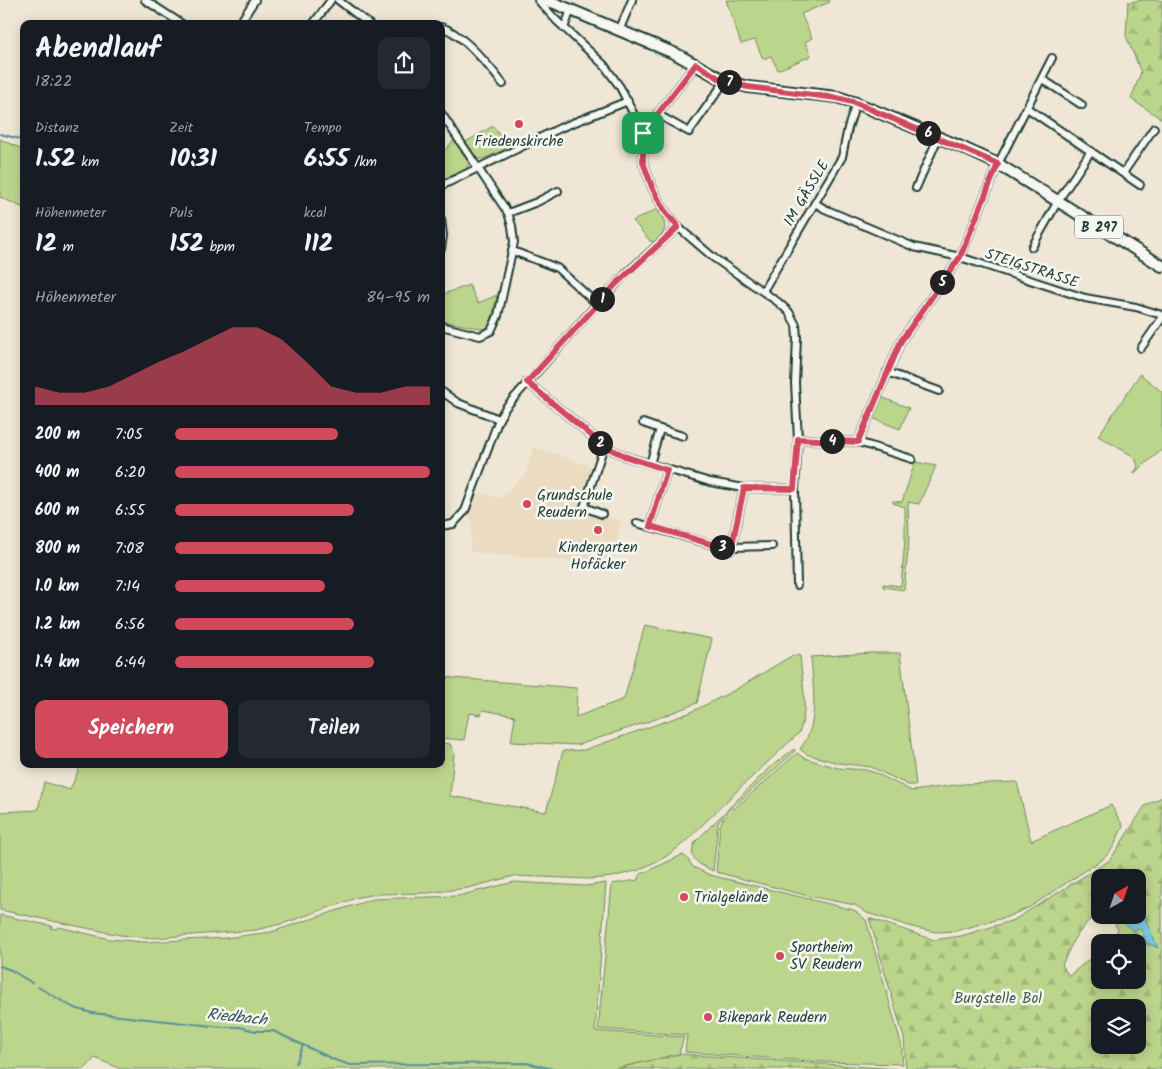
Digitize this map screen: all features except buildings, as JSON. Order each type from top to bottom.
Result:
[{"type":"main road","name":"B 297","points":[[547,0],[676,54],[725,82],[748,87],[837,98],[856,103],[938,138],[998,164],[1162,266]]},
{"type":"street","points":[[144,0],[176,20]]},
{"type":"street","points":[[242,20],[255,0]]},
{"type":"street","points":[[316,20],[331,0]]},
{"type":"street","points":[[338,0],[364,20]]},
{"type":"street","points":[[538,0],[564,28],[604,65],[620,87],[643,133],[643,162],[652,187],[664,210],[678,227],[714,258],[778,302],[789,312],[796,325],[795,383],[798,439],[794,489],[797,585]]},
{"type":"street","points":[[619,31],[632,0]]},
{"type":"street","points":[[564,28],[571,10]]},
{"type":"street","points":[[445,29],[480,56],[503,84]]},
{"type":"street","points":[[858,442],[901,341],[960,257],[998,164],[1052,58]]},
{"type":"street","points":[[643,133],[696,64]]},
{"type":"street","points":[[1042,78],[1082,105]]},
{"type":"street","points":[[657,114],[689,132],[725,82]]},
{"type":"street","points":[[445,184],[560,128],[628,101]]},
{"type":"street","name":"IM GÄSSLE","points":[[763,291],[842,157],[856,103]]},
{"type":"street","points":[[1026,108],[1140,184]]},
{"type":"street","points":[[445,119],[508,213],[512,226],[513,251],[498,316],[491,331],[480,336],[445,327]]},
{"type":"street","points":[[1123,173],[1154,128]]},
{"type":"street","points":[[916,188],[938,138]]},
{"type":"street","points":[[1032,246],[1058,201],[1091,152]]},
{"type":"street","points":[[508,213],[537,202],[558,191]]},
{"type":"street","name":"STEIGSTRASSE","points":[[815,203],[833,213],[914,247],[960,257],[1085,298],[1136,307],[1162,316]]},
{"type":"street","points":[[445,525],[453,524],[462,515],[498,419],[506,407],[597,304],[629,271],[678,227]]},
{"type":"street","points":[[513,251],[557,268],[597,304]]},
{"type":"street","points":[[1141,348],[1162,316]]},
{"type":"street","points":[[887,372],[939,391]]},
{"type":"street","points":[[527,382],[604,446],[627,457],[710,482],[744,488],[794,489]]},
{"type":"street","points":[[445,394],[458,402],[498,419]]},
{"type":"street","points":[[643,424],[683,436]]},
{"type":"street","points":[[650,464],[660,429]]},
{"type":"street","points":[[798,439],[858,442],[912,459]]},
{"type":"street","points":[[602,514],[584,507],[604,446]]},
{"type":"street","points":[[650,526],[667,470]]},
{"type":"street","points":[[732,547],[744,488]]},
{"type":"street","points":[[637,523],[731,550],[732,547],[772,546]]},
{"type":"shaded area","name":"Grundschule Reudern","points":[[535,447],[593,467],[581,498],[580,508],[621,522],[613,565],[470,552],[472,522],[468,514],[479,493],[502,498],[525,474]]},
{"type":"green space","points":[[726,0],[829,0],[830,2],[801,14],[812,38],[805,42],[811,56],[778,70],[771,56],[763,59],[755,40],[741,44]]},
{"type":"green space","points":[[1162,0],[1162,119],[1131,99],[1141,72],[1126,36],[1128,2]]},
{"type":"green space","points":[[493,126],[510,147],[483,159],[478,159],[466,142]]},
{"type":"green space","points":[[0,139],[20,148],[20,206],[0,197]]},
{"type":"green space","points":[[454,140],[469,163],[466,170],[445,180],[445,150]]},
{"type":"green space","points":[[657,209],[665,226],[655,242],[650,241],[633,221]]},
{"type":"green space","points":[[469,285],[478,303],[497,295],[490,325],[485,329],[445,322],[445,294]]},
{"type":"green space","points":[[1140,374],[1162,392],[1162,450],[1133,474],[1138,467],[1133,456],[1098,436]]},
{"type":"green space","points":[[881,397],[909,408],[900,429],[872,418]]},
{"type":"green space","points":[[915,462],[936,466],[919,504],[908,502],[909,540],[904,590],[883,587],[883,584],[901,586],[905,540],[905,507],[893,503],[893,501],[902,502]]},
{"type":"green space","points":[[645,625],[712,639],[697,703],[656,719],[578,745],[511,742],[515,716],[483,710],[481,715],[469,713],[464,740],[445,738],[445,677],[577,688],[576,717],[624,699]]},
{"type":"green space","points":[[900,653],[916,785],[908,785],[871,767],[838,763],[806,754],[800,749],[806,739],[813,717],[814,693],[811,657]]},
{"type":"green space","points":[[793,655],[800,656],[804,714],[799,733],[685,842],[667,856],[639,870],[612,877],[591,879],[514,876],[468,888],[428,893],[377,894],[359,897],[285,923],[256,930],[154,938],[120,935],[0,910],[0,812],[38,810],[44,782],[70,790],[79,768],[445,768],[445,743],[450,744],[454,753],[450,796],[546,812],[563,751],[584,750],[689,713],[735,690]]},
{"type":"green space","points":[[794,749],[795,751],[792,754],[724,815],[718,823],[713,871],[698,863],[692,852],[696,841],[769,768]]},
{"type":"green space","points":[[797,753],[804,758],[838,768],[866,770],[876,773],[912,791],[963,784],[1017,782],[1031,841],[1111,805],[1123,826],[1113,848],[1103,859],[1030,907],[1007,917],[955,931],[936,932],[916,928],[867,913],[855,905],[808,896],[716,872],[720,825],[723,819]]},
{"type":"green space","name":"Burgstelle Bol","points":[[1162,797],[1162,1069],[906,1069],[904,1038],[869,918],[934,940],[961,936],[1014,920],[1091,872],[1091,919],[1074,939],[1062,965],[1069,976],[1091,958],[1091,989],[1146,989],[1146,934],[1115,934],[1118,930],[1115,924],[1146,924],[1146,869],[1096,869],[1110,860],[1145,806]]},
{"type":"green space","points":[[682,855],[686,857],[693,867],[710,875],[854,910],[866,920],[901,1043],[903,1064],[824,1062],[685,1052],[687,1035],[598,1029],[612,884],[638,880],[639,875]]},
{"type":"green space","points":[[514,882],[585,886],[606,883],[595,1031],[684,1037],[679,1054],[614,1069],[121,1069],[95,1058],[85,1069],[0,1069],[0,915],[52,926],[51,928],[55,929],[59,927],[110,939],[144,942],[226,938],[271,932],[373,899],[458,896]]},
{"type":"green space","points":[[679,1054],[897,1069],[614,1069]]},
{"type":"water","points":[[1146,921],[1158,948],[1147,943],[1146,934],[1143,934],[1140,928],[1132,930],[1126,924],[1146,924]]},
{"type":"waterway","points":[[0,134],[20,139]]},
{"type":"waterway","name":"Riedbach","points":[[0,966],[11,970],[32,983]]},
{"type":"waterway","name":"Riedbach","points":[[38,987],[74,1008],[92,1013],[222,1027],[240,1027],[255,1031],[273,1031],[350,1065],[526,1063],[553,1069]]},
{"type":"waterway","points":[[296,1063],[303,1045]]},
{"type":"place","name":"Friedenskirche","points":[[519,124]]},
{"type":"place","name":"Grundschule Reudern","points":[[527,504]]},
{"type":"place","name":"Kindergarten Hofäcker","points":[[598,530]]},
{"type":"place","name":"Trialgelände","points":[[684,897]]},
{"type":"place","name":"Sportheim SV Reudern","points":[[780,956]]},
{"type":"place","name":"Bikepark Reudern","points":[[708,1017]]},
{"type":"route","points":[[696,64],[725,82],[748,87],[837,98],[856,103],[998,164],[960,257],[901,341],[858,442],[798,439],[794,489],[744,488],[731,550],[650,526],[667,470],[627,457],[604,446],[527,382],[571,331],[616,284],[678,227],[664,210],[647,174],[643,162],[643,133],[696,64]]}]
